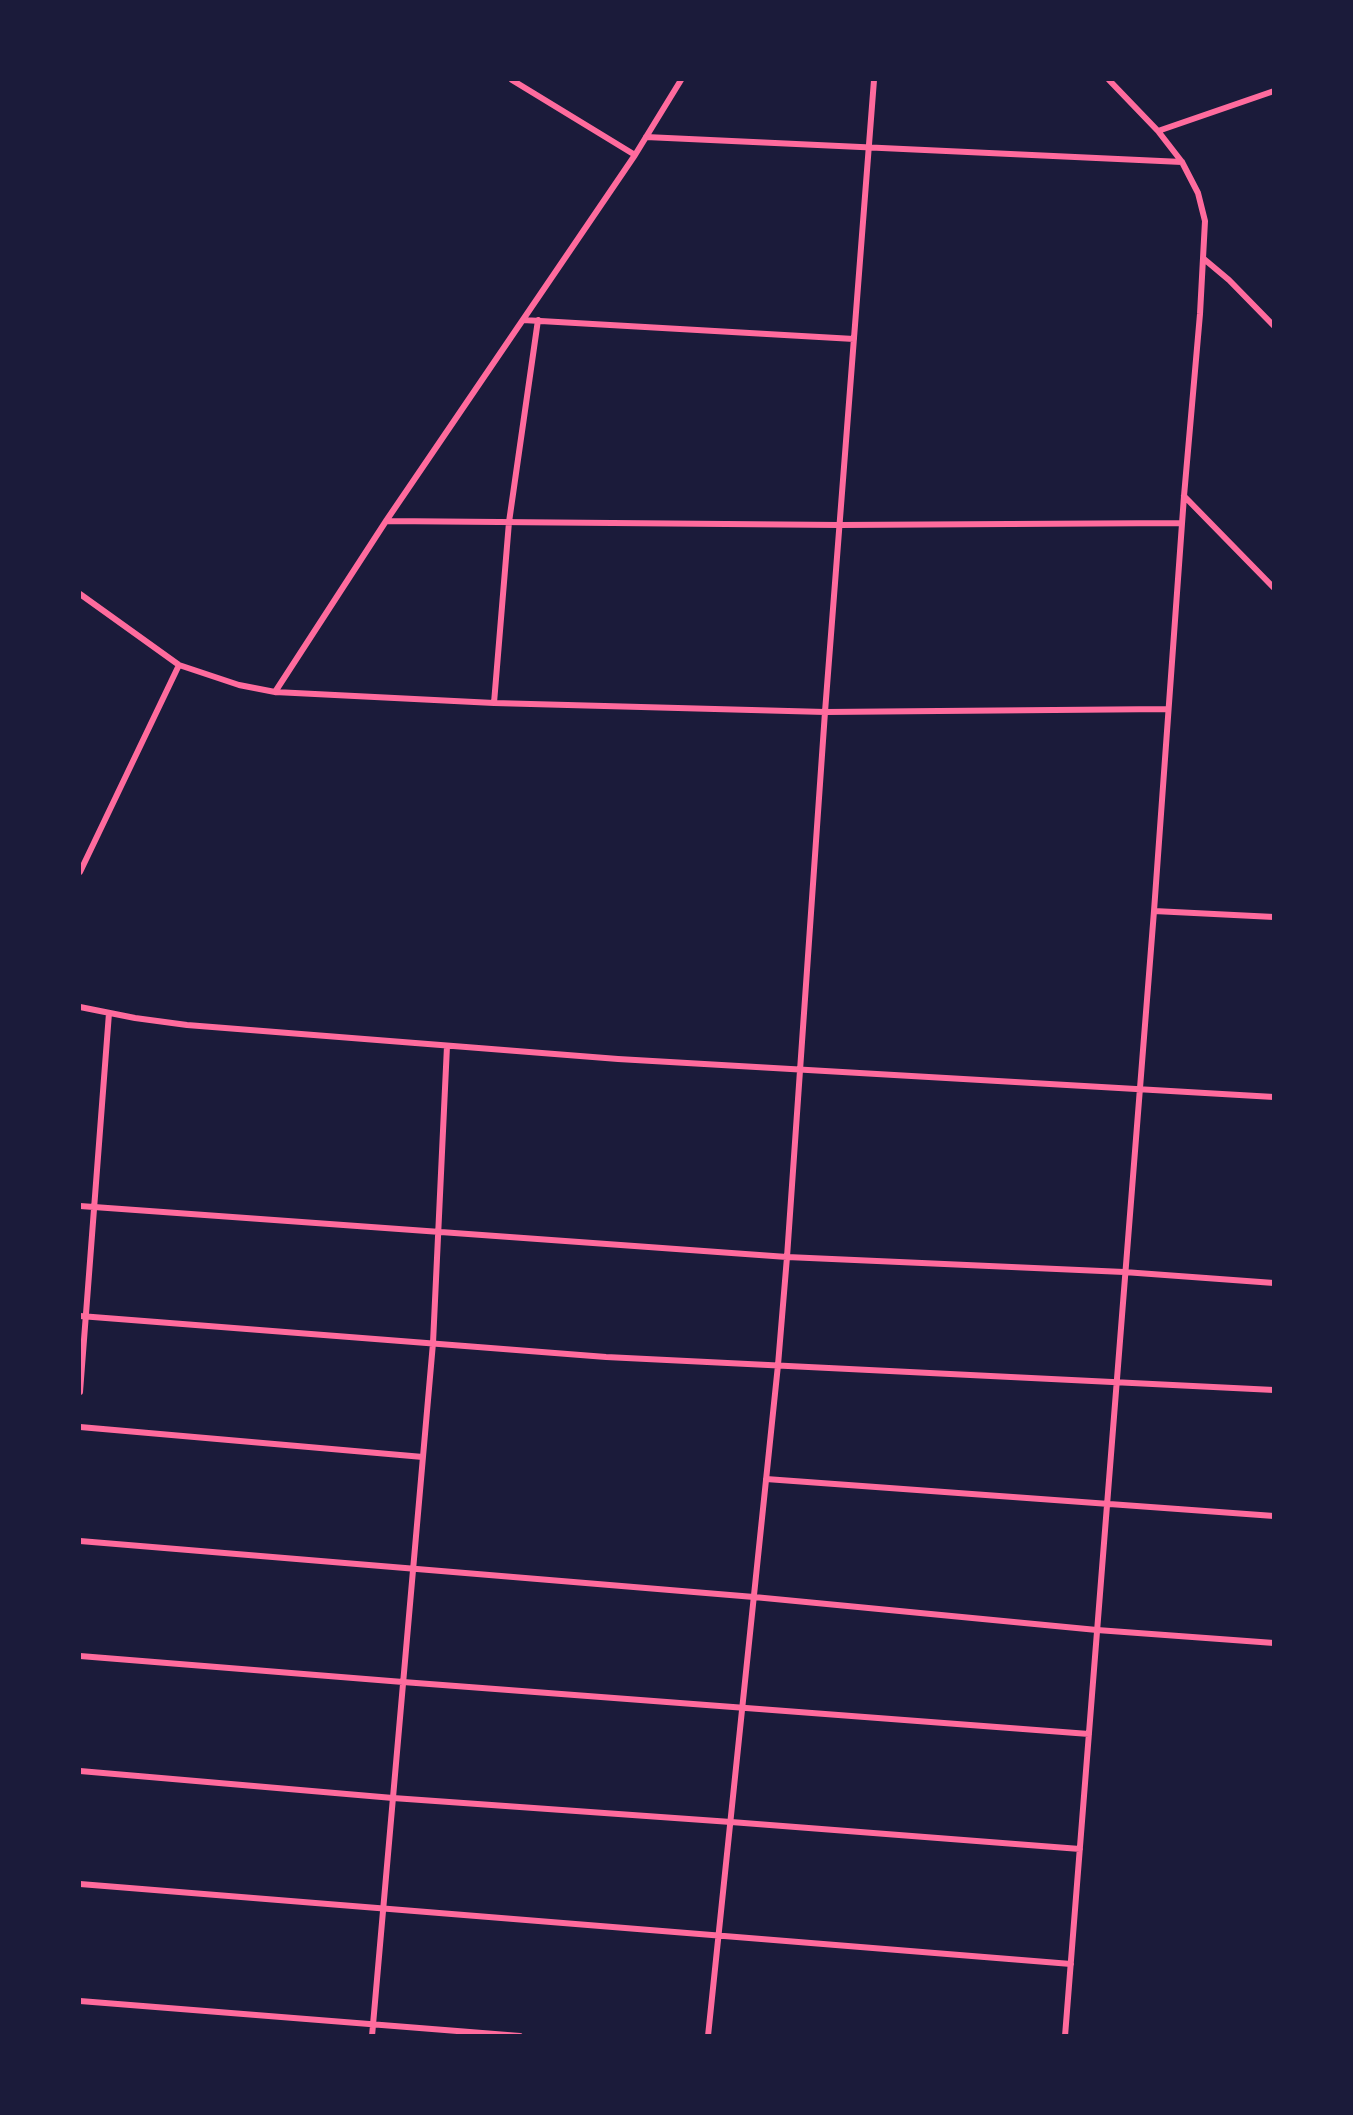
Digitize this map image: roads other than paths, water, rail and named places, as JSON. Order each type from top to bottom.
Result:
[{"type":"street","points":[[512,80],[635,155]]},
{"type":"street","points":[[275,692],[386,521],[635,155],[681,80]]},
{"type":"street","points":[[708,2036],[787,1257],[825,711],[874,80]]},
{"type":"street","points":[[1065,2036],[1138,1089],[1154,912],[1205,221],[1198,193],[1182,162],[1158,131],[1109,80]]},
{"type":"street","points":[[1158,131],[1274,91]]},
{"type":"street","points":[[646,137],[1182,162]]},
{"type":"street","points":[[1204,259],[1229,280],[1274,326]]},
{"type":"street","points":[[523,320],[854,339]]},
{"type":"street","points":[[494,703],[509,522],[538,320]]},
{"type":"street","points":[[1184,496],[1274,588]]},
{"type":"street","points":[[386,521],[839,525],[1182,524]]},
{"type":"street","points":[[80,594],[179,665],[239,685],[275,692],[494,703],[825,711],[1168,709]]},
{"type":"street","points":[[80,872],[179,665]]},
{"type":"street","points":[[1154,912],[1274,917]]},
{"type":"street","points":[[80,1007],[188,1025],[618,1059],[1274,1097]]},
{"type":"street","points":[[80,1392],[82,1316],[94,1207],[109,1013]]},
{"type":"street","points":[[372,2036],[433,1343],[440,1233],[447,1046]]},
{"type":"street","points":[[80,1206],[787,1257],[1124,1272],[1274,1283]]},
{"type":"street","points":[[82,1316],[606,1357],[1274,1390]]},
{"type":"street","points":[[80,1427],[423,1457]]},
{"type":"street","points":[[766,1479],[1274,1516]]},
{"type":"street","points":[[80,1541],[754,1597],[1097,1630],[1274,1643]]},
{"type":"street","points":[[80,1656],[1089,1734]]},
{"type":"street","points":[[80,1771],[393,1798],[1080,1849]]},
{"type":"street","points":[[80,1884],[1071,1964]]},
{"type":"street","points":[[80,2001],[520,2036]]}]
